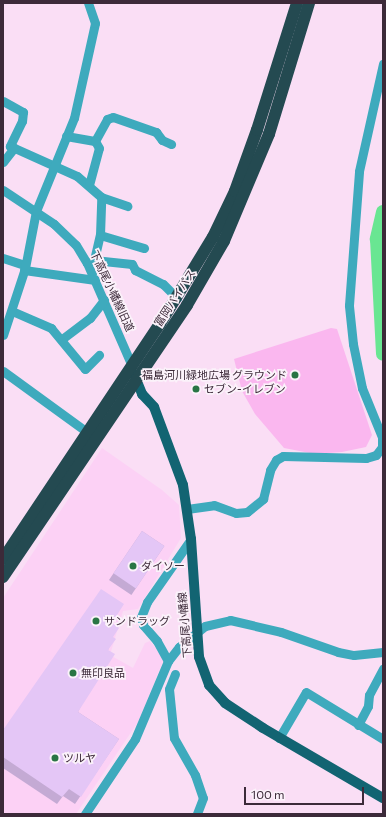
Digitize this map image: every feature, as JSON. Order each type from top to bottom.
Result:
[{"type":"highway","name":"富岡バイパス","points":[[3,559],[132,366],[203,256],[235,191],[257,130],[297,3]]},
{"type":"highway","name":"富岡バイパス","points":[[3,577],[200,285],[234,222],[269,134],[309,3]]},
{"type":"main road","name":"下高尾小幡線","points":[[132,366],[136,382],[142,394],[154,407],[179,470],[187,509],[201,667],[215,694],[237,711],[279,738],[383,798]]},
{"type":"street","points":[[3,335],[25,268],[36,211],[74,118],[95,23],[88,3]]},
{"type":"street","points":[[187,509],[214,505],[236,513],[246,512],[263,499],[270,470],[276,460],[283,456],[366,458],[376,454],[382,447],[382,438],[362,388],[353,344],[349,305],[359,171],[383,64]]},
{"type":"street","points":[[3,101],[23,112],[22,121],[10,146],[78,176],[101,197],[127,206]]},
{"type":"street","points":[[95,142],[107,119],[113,117],[156,132],[162,140],[172,144]]},
{"type":"street","points":[[66,136],[95,142],[99,148],[89,185]]},
{"type":"street","points":[[3,150],[14,148]]},
{"type":"street","points":[[3,162],[14,148]]},
{"type":"street","name":"下高尾小幡線旧道","points":[[3,190],[36,211],[69,237],[91,262],[95,280],[132,366]]},
{"type":"street","points":[[101,197],[100,235],[91,262],[132,264],[135,270],[163,284],[176,298]]},
{"type":"street","points":[[100,235],[144,248]]},
{"type":"street","points":[[3,258],[25,268],[95,280]]},
{"type":"street","points":[[62,339],[90,318],[104,300]]},
{"type":"street","points":[[12,311],[51,328],[62,339],[85,369],[99,355]]},
{"type":"street","points":[[3,371],[87,432]]},
{"type":"street","points":[[168,661],[157,641],[143,625],[141,617],[147,602],[190,539]]},
{"type":"street","points":[[85,814],[135,739],[168,661],[179,647],[205,626],[230,620],[281,632],[338,652],[354,655],[383,652]]},
{"type":"street","points":[[358,725],[368,706],[369,695],[383,669]]},
{"type":"street","points":[[175,674],[169,694],[174,738],[195,775],[203,798],[197,814]]},
{"type":"street","points":[[156,689],[169,694]]},
{"type":"street","points":[[279,738],[306,692],[383,739]]},
{"type":"shaded area","name":"福島河川緑地広場 グラウンド","points":[[331,328],[337,329],[372,435],[366,447],[342,452],[315,454],[284,448],[255,414],[242,391],[234,359]]},
{"type":"shaded area","points":[[102,448],[162,490],[179,505],[181,538],[138,609],[123,611],[110,655],[133,668],[145,643],[150,641],[164,659],[138,722],[76,814],[3,814],[3,598]]},
{"type":"building","name":"ダイソー","points":[[142,531],[164,546],[136,588],[113,573]]},
{"type":"building","points":[[101,589],[124,604],[112,623],[119,628],[113,637],[116,639],[108,650],[115,654],[78,712],[119,739],[81,797],[69,789],[62,797],[3,757],[3,730]]},
{"type":"waterway","points":[[383,212],[377,239],[383,354]]},
{"type":"place","name":"福島河川緑地広場 グラウンド","points":[[295,375]]},
{"type":"place","name":"セブン-イレブン","points":[[196,389]]},
{"type":"place","name":"ダイソー","points":[[133,566]]},
{"type":"place","name":"サンドラッグ","points":[[96,621]]},
{"type":"place","name":"無印良品","points":[[73,673]]},
{"type":"place","name":"ツルヤ","points":[[55,758]]}]
